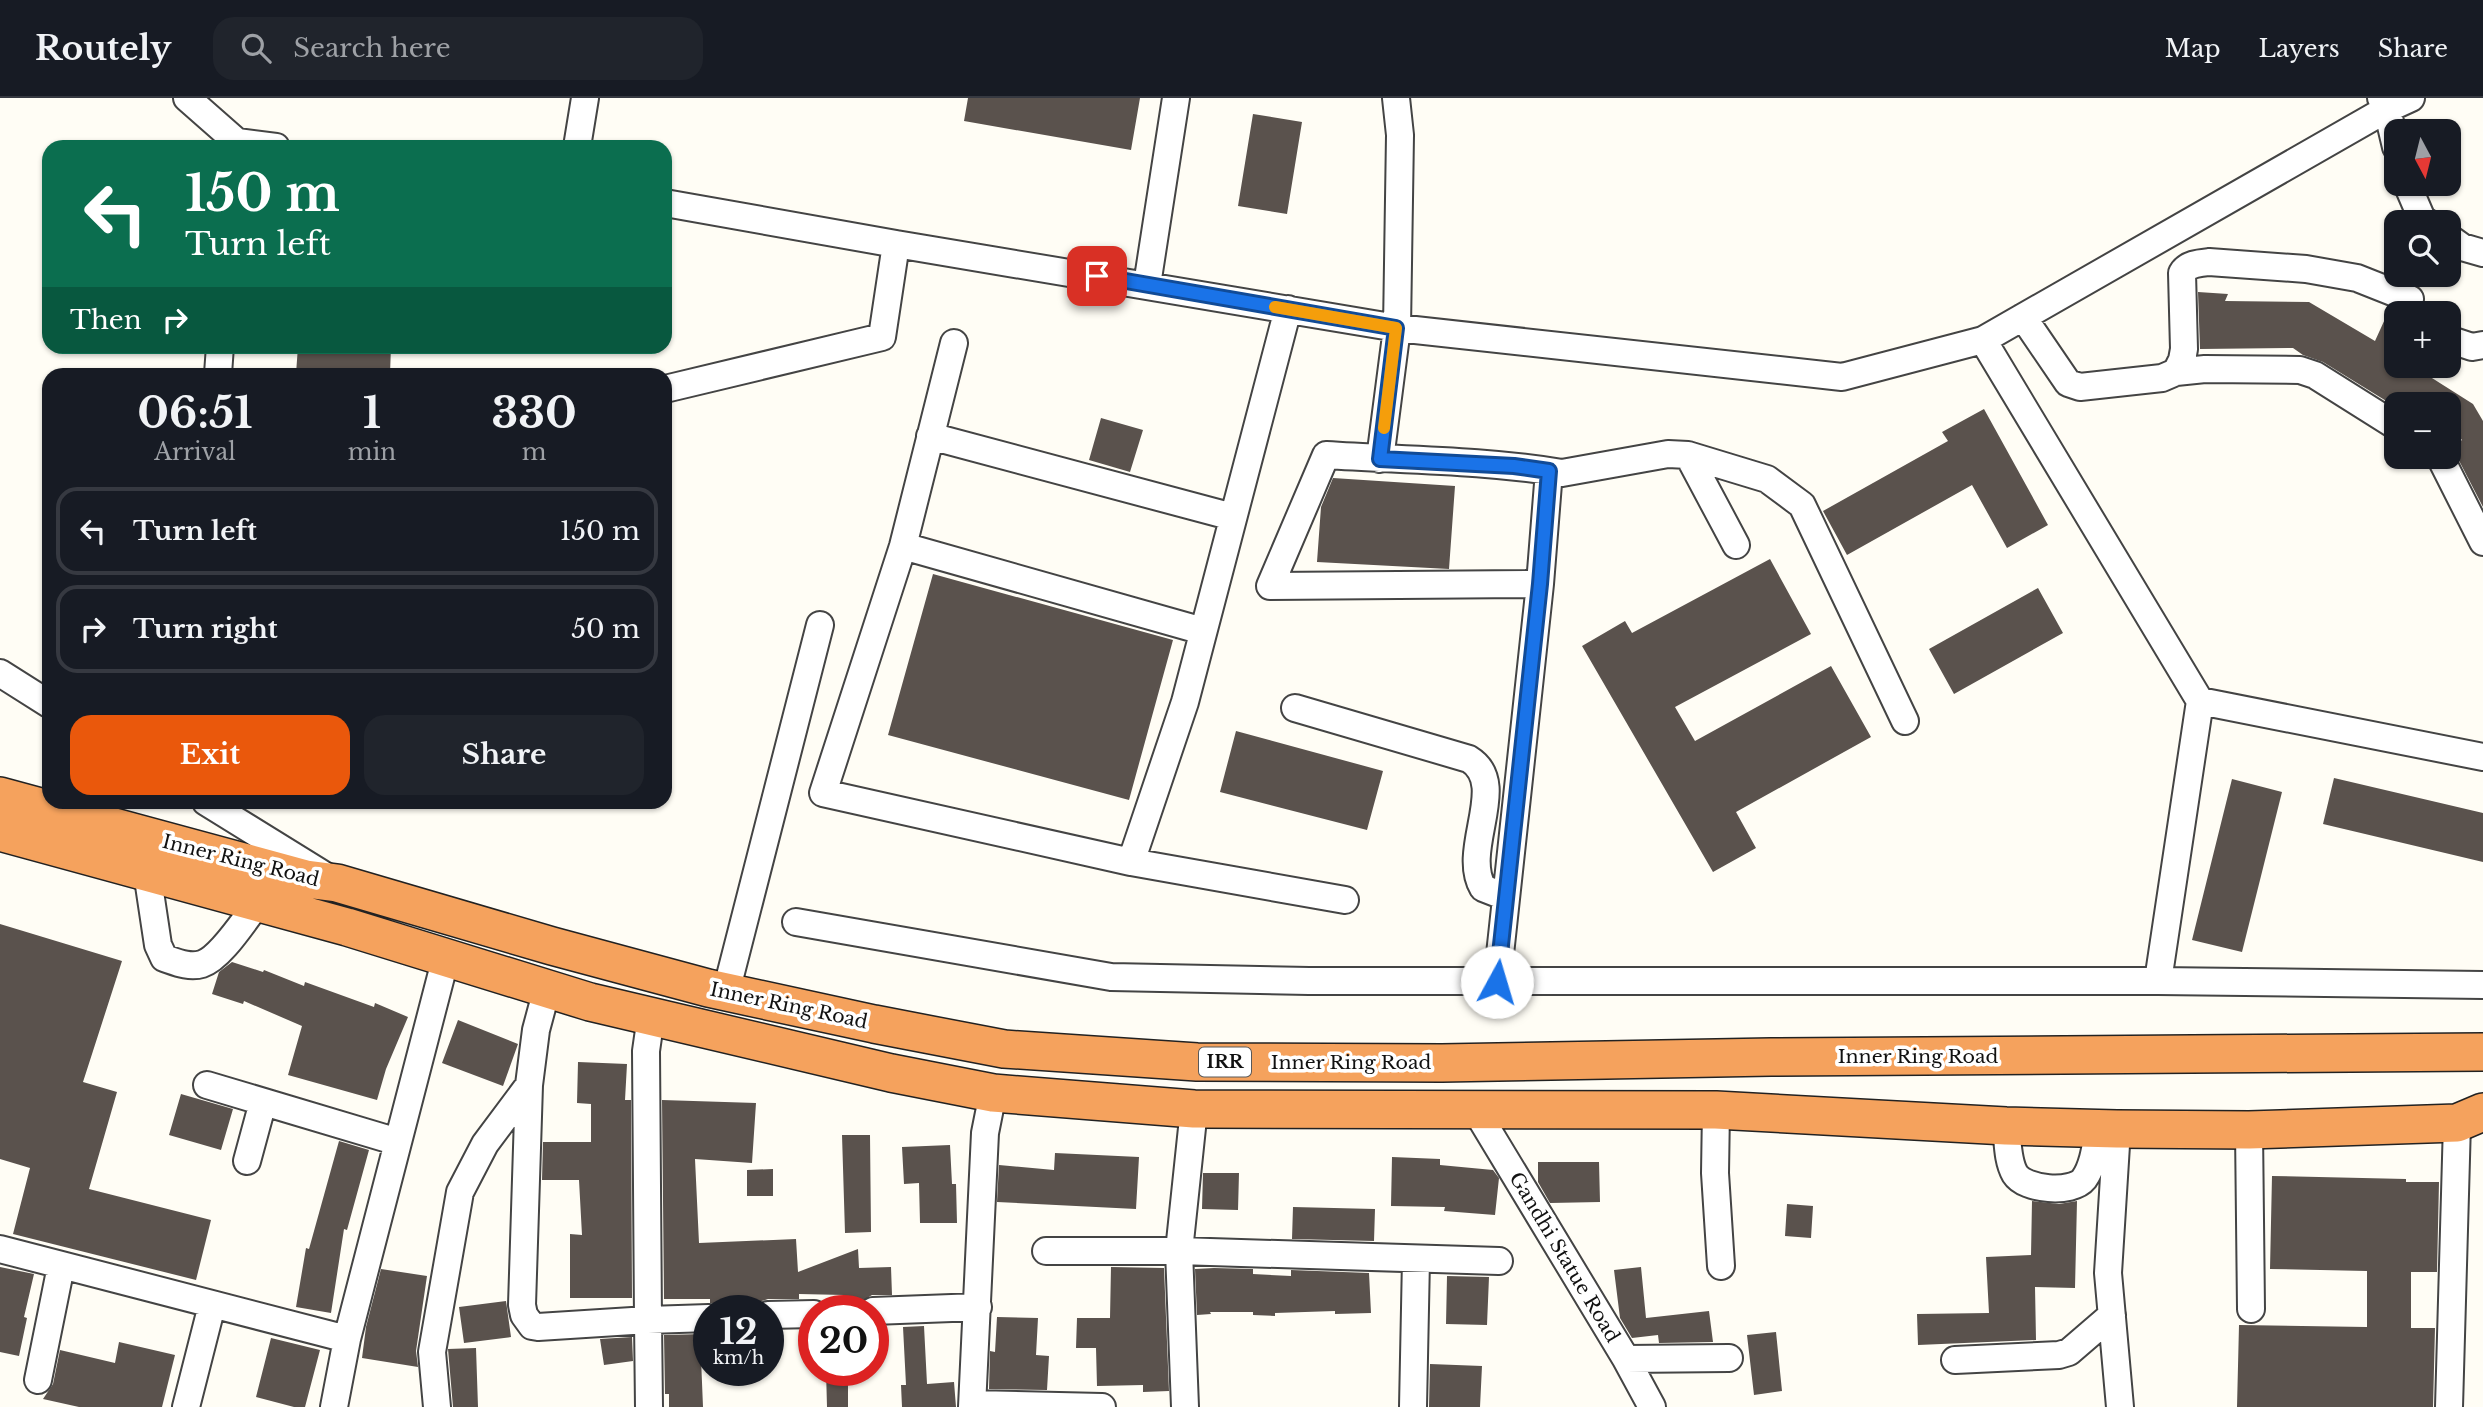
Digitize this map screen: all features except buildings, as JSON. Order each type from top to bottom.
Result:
[{"type":"highway","name":"Inner Ring Road","points":[[0,796],[42,808]]},
{"type":"highway","name":"Inner Ring Road","points":[[47,809],[306,880],[337,883],[552,946],[726,992],[1004,1049],[1197,1062],[1442,1063],[1785,1057],[2483,1052]]},
{"type":"highway","name":"Inner Ring Road","points":[[0,832],[258,903],[547,989],[891,1073],[993,1093],[1194,1109],[1716,1110],[2006,1126],[2108,1128],[2249,1130],[2470,1118]]},
{"type":"street","points":[[187,98],[232,140]]},
{"type":"street","points":[[578,140],[585,98]]},
{"type":"street","points":[[1147,285],[1176,98]]},
{"type":"street","points":[[1380,459],[1396,328],[1399,135],[1396,98]]},
{"type":"street","points":[[672,204],[1396,328],[1842,377],[1983,340],[2384,104],[2411,98]]},
{"type":"street","points":[[672,387],[881,337],[896,244]]},
{"type":"street","points":[[2461,246],[2483,253]]},
{"type":"street","points":[[2176,372],[2184,349],[2182,273],[2195,264],[2209,262],[2306,269],[2357,278],[2411,296]]},
{"type":"street","points":[[1130,862],[1185,702],[1288,309]]},
{"type":"street","points":[[2023,317],[2068,383],[2080,387],[2162,378],[2176,372],[2205,369],[2300,370],[2315,375],[2384,418]]},
{"type":"street","points":[[1983,340],[2200,701],[2158,981]]},
{"type":"street","points":[[954,343],[903,546],[823,793],[1130,862],[1345,900]]},
{"type":"street","points":[[2461,343],[2483,345]]},
{"type":"street","points":[[930,436],[1233,517]]},
{"type":"street","points":[[1540,584],[1270,586],[1326,455],[1514,466],[1562,473],[1668,454],[1688,455],[1768,479],[1802,505],[1905,721]]},
{"type":"street","points":[[1688,455],[1736,545]]},
{"type":"street","points":[[2446,469],[2483,542]]},
{"type":"street","points":[[1497,982],[1540,584],[1549,471]]},
{"type":"street","points":[[903,546],[1203,631]]},
{"type":"street","points":[[726,992],[820,625]]},
{"type":"street","points":[[0,673],[42,700]]},
{"type":"street","points":[[2200,701],[2483,757]]},
{"type":"street","points":[[1295,708],[1476,763],[1482,773],[1486,809],[1478,831],[1475,869],[1483,888],[1506,897]]},
{"type":"street","points":[[217,809],[337,883]]},
{"type":"street","points":[[147,872],[158,945],[164,958],[179,963],[205,964],[217,954],[258,903]]},
{"type":"street","points":[[796,922],[1111,977],[1497,982],[2158,981],[2483,985]]},
{"type":"street","points":[[334,1407],[346,1339],[446,957]]},
{"type":"street","points":[[547,989],[536,1030],[529,1085],[522,1306],[524,1315],[532,1326],[538,1327],[693,1319]]},
{"type":"street","points":[[649,1407],[646,1051],[652,1016]]},
{"type":"street","points":[[207,1085],[398,1142]]},
{"type":"street","points":[[437,1407],[432,1352],[460,1192],[485,1144],[529,1085]]},
{"type":"street","points":[[993,1093],[985,1133],[973,1405],[1102,1407]]},
{"type":"street","points":[[247,1161],[263,1102]]},
{"type":"street","points":[[1185,1407],[1180,1251],[1194,1109]]},
{"type":"street","name":"Gandhi Statue Road","points":[[1475,1109],[1626,1359],[1652,1407]]},
{"type":"street","points":[[1716,1110],[1715,1173],[1721,1266]]},
{"type":"street","points":[[2449,1407],[2470,1118]]},
{"type":"street","points":[[2006,1126],[2010,1161],[2015,1175],[2025,1183],[2060,1188],[2078,1185],[2085,1177],[2108,1128]]},
{"type":"street","points":[[2108,1128],[2108,1273],[2120,1407]]},
{"type":"street","points":[[2249,1130],[2251,1309]]},
{"type":"street","points":[[0,1249],[346,1339]]},
{"type":"street","points":[[1046,1251],[1180,1251],[1499,1261]]},
{"type":"street","points":[[1413,1407],[1416,1259]]},
{"type":"street","points":[[38,1380],[61,1266]]},
{"type":"street","points":[[186,1407],[212,1305]]},
{"type":"street","points":[[889,1310],[978,1307]]},
{"type":"street","points":[[1955,1360],[2059,1355],[2069,1352],[2112,1315]]},
{"type":"street","points":[[1626,1359],[1729,1358]]},
{"type":"slow traffic","points":[[1275,307],[1396,328],[1384,428]]},
{"type":"route","points":[[1097,276],[1396,328],[1380,459],[1514,466],[1549,471],[1540,584],[1497,982]]}]
